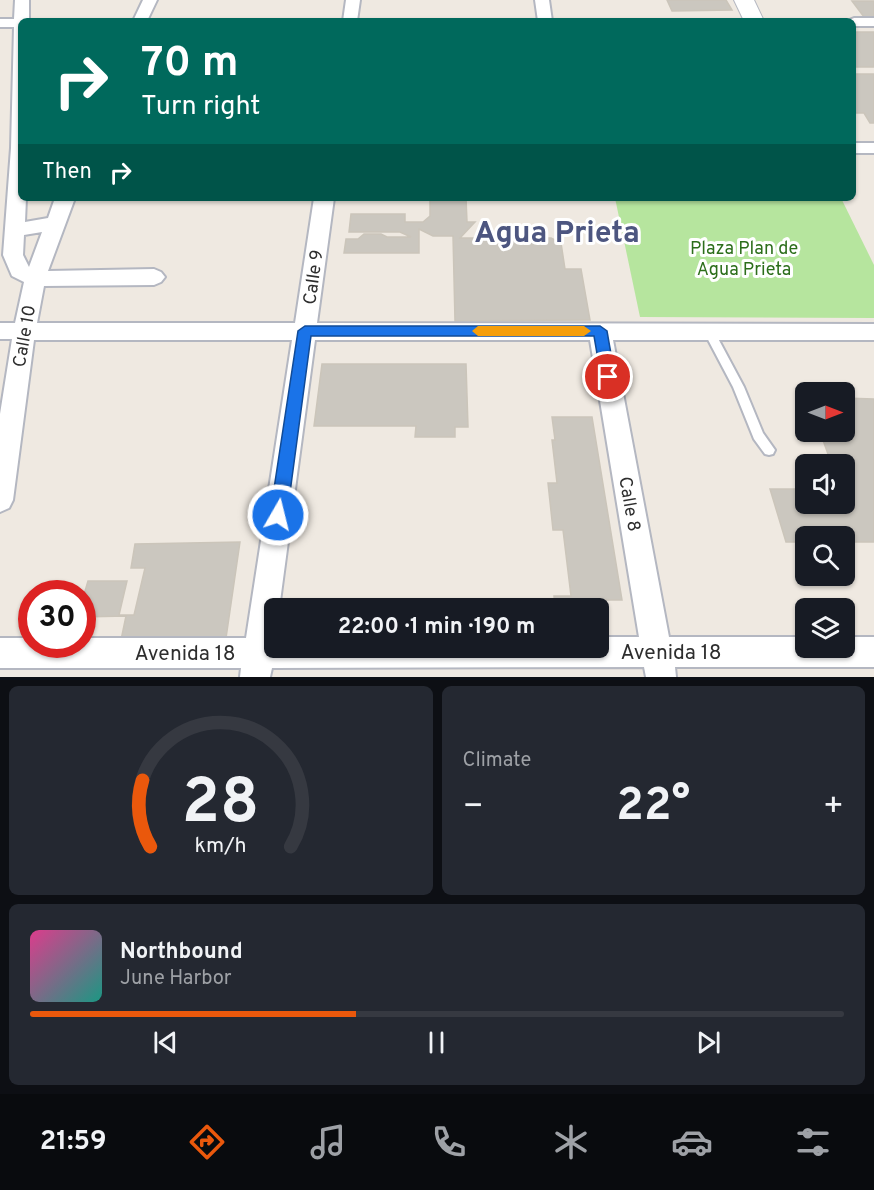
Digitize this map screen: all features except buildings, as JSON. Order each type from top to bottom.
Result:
[{"type":"street","name":"Calle 10","points":[[21,18],[22,0]]},
{"type":"street","points":[[141,18],[150,0]]},
{"type":"street","points":[[350,18],[353,0]]},
{"type":"street","points":[[542,0],[545,18]]},
{"type":"street","points":[[744,0],[753,18]]},
{"type":"street","points":[[856,22],[874,22]]},
{"type":"street","points":[[0,23],[18,23]]},
{"type":"street","name":"Calle 10","points":[[18,77],[14,148],[13,255],[19,271],[35,279]]},
{"type":"street","points":[[856,148],[874,148]]},
{"type":"street","name":"Calle 10","points":[[0,500],[24,331],[35,279],[64,201]]},
{"type":"street","name":"Calle 9","points":[[257,665],[324,201]]},
{"type":"street","points":[[13,230],[55,224]]},
{"type":"street","points":[[35,279],[154,278]]},
{"type":"street","points":[[0,331],[874,332]]},
{"type":"street","name":"Calle 8","points":[[600,331],[658,665]]},
{"type":"street","name":"Avenida 18","points":[[0,653],[257,665],[658,665],[874,652]]},
{"type":"lane","points":[[710,332],[738,387],[758,436],[769,450]]},
{"type":"green space","name":"Plaza Plan de Agua Prieta","points":[[616,201],[842,201],[874,265],[874,318],[640,317]]},
{"type":"slow traffic","points":[[478,331],[584,331]]},
{"type":"district","name":"Agua Prieta","points":[[557,232]]},
{"type":"route","points":[[278,515],[305,331],[600,331],[608,377]]}]
